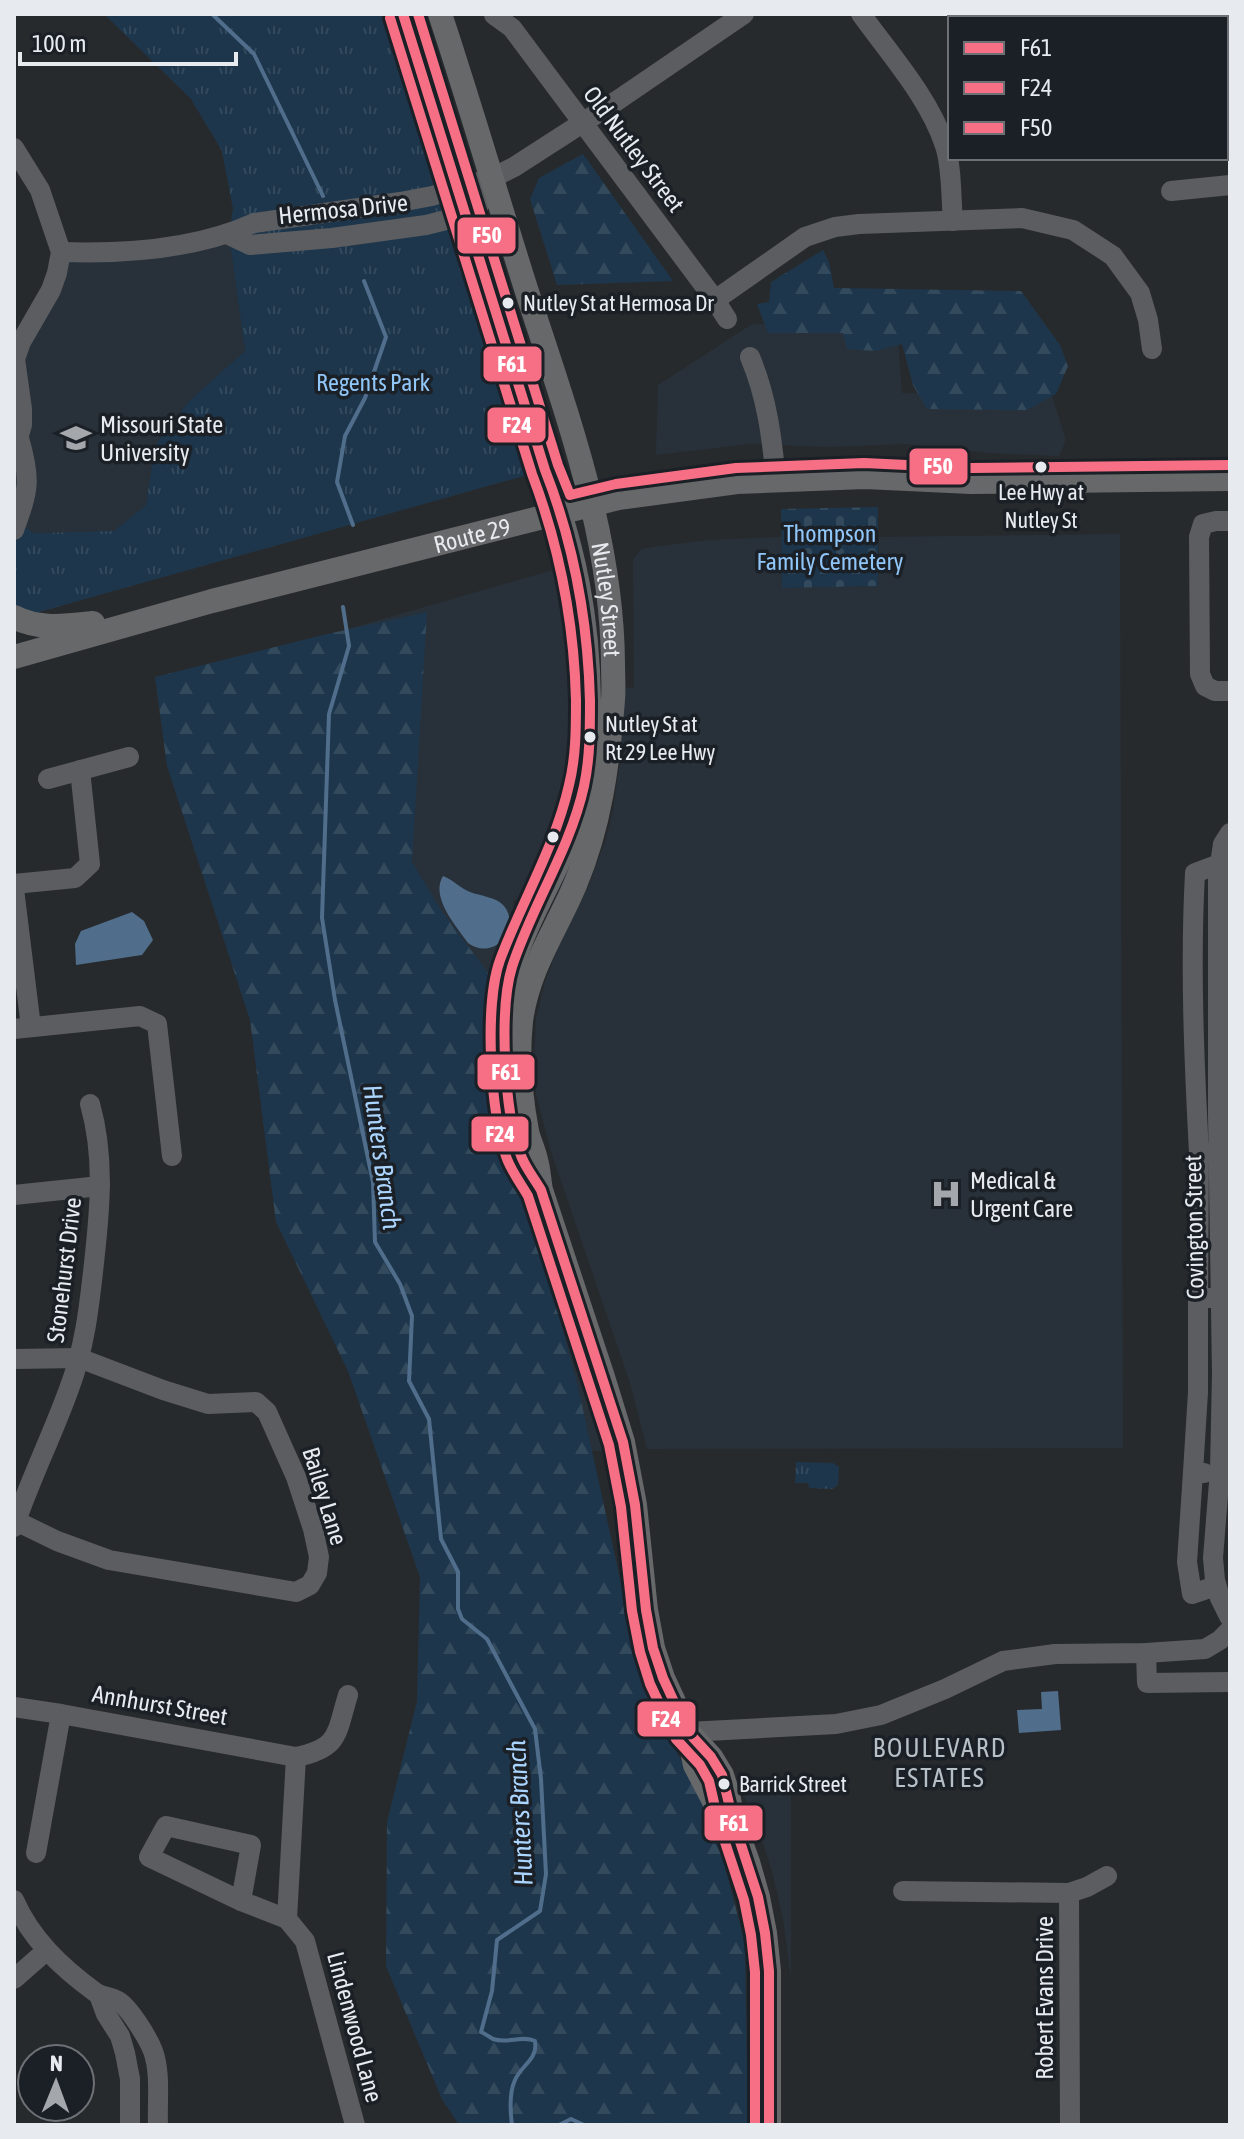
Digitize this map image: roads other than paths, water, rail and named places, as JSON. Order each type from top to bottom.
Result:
[{"type":"main road","name":"Nutley Street","points":[[403,14],[545,470],[561,511],[587,633],[590,723],[588,762],[579,808],[512,968],[507,994],[505,1072],[509,1114],[520,1155],[541,1190]]},
{"type":"main road","name":"Nutley Street","points":[[440,14],[575,441],[592,503],[613,639],[613,698],[603,792],[591,840],[574,885],[536,963],[529,985],[521,1024],[520,1088],[541,1190],[623,1442],[635,1505],[653,1648],[688,1732],[711,1757],[722,1775],[748,1862],[765,1933],[769,1971],[769,2125]]},
{"type":"main road","name":"Route 29","points":[[14,657],[159,616],[618,498],[737,482],[865,477],[971,482],[1230,479]]},
{"type":"main road","points":[[14,617],[41,626],[65,626],[159,616]]},
{"type":"street","name":"Hermosa Drive","points":[[61,252],[139,251],[229,235],[254,223],[432,196],[492,178],[583,123],[744,14]]},
{"type":"street","points":[[861,14],[937,126],[946,149],[953,221]]},
{"type":"street","name":"Old Nutley Street","points":[[494,15],[512,28],[727,319]]},
{"type":"street","points":[[14,148],[40,190],[61,252],[51,290],[21,342],[15,359],[22,409],[16,445],[27,469],[27,483],[26,497],[14,530]]},
{"type":"street","name":"Hermosa Drive","points":[[229,235],[250,245],[332,238],[466,215],[479,205],[492,178]]},
{"type":"street","points":[[1171,191],[1230,185]]},
{"type":"street","points":[[715,300],[805,237],[825,230],[859,224],[1022,218],[1073,230],[1113,256],[1140,293],[1152,349]]},
{"type":"street","points":[[750,357],[767,408],[776,481]]},
{"type":"street","points":[[1230,521],[1203,524],[1199,537],[1200,674],[1205,686],[1215,691],[1230,691]]},
{"type":"street","points":[[48,779],[129,757]]},
{"type":"street","points":[[80,770],[90,864],[75,878],[14,886],[22,1028],[140,1016],[157,1024],[172,1156]]},
{"type":"street","name":"Covington Street","points":[[1229,1617],[1216,1586],[1213,1558],[1223,1472],[1221,1298],[1225,1233],[1209,1153],[1224,1114],[1224,954],[1219,864],[1223,844],[1230,833]]},
{"type":"street","points":[[1216,1586],[1192,1594],[1187,1562],[1198,1392],[1198,1298],[1209,1153],[1195,1072],[1193,916],[1195,873],[1219,864]]},
{"type":"street","name":"Stonehurst Drive","points":[[15,1524],[69,1389],[88,1324],[100,1186],[99,1150],[90,1104]]},
{"type":"street","points":[[14,1195],[100,1186]]},
{"type":"street","points":[[1198,1298],[1221,1298]]},
{"type":"street","points":[[14,1359],[79,1358]]},
{"type":"street","name":"Bailey Lane","points":[[15,1524],[109,1560],[296,1592],[310,1585],[317,1573],[319,1557],[313,1529],[296,1477],[267,1412],[256,1402],[208,1404],[79,1358]]},
{"type":"street","points":[[1193,1472],[1223,1472]]},
{"type":"street","points":[[688,1732],[836,1724],[881,1715],[1003,1661],[1055,1654],[1205,1649],[1220,1640],[1229,1617]]},
{"type":"street","points":[[1146,1653],[1147,1683],[1230,1682]]},
{"type":"street","points":[[241,1901],[251,1845],[166,1826],[149,1857],[241,1901],[287,1919],[296,1757],[315,1753],[331,1744],[348,1695]]},
{"type":"street","name":"Annhurst Street","points":[[14,1707],[296,1757]]},
{"type":"street","points":[[36,1853],[61,1714]]},
{"type":"street","points":[[1069,1893],[1107,1876]]},
{"type":"street","name":"Robert Evans Drive","points":[[903,1891],[1069,1893],[1070,2125]]},
{"type":"street","points":[[14,1900],[46,1951],[99,1995],[119,2001],[143,2032],[153,2051],[157,2075],[158,2125]]},
{"type":"street","name":"Lindenwood Lane","points":[[287,1919],[305,1941],[355,2125]]},
{"type":"street","points":[[14,1979],[46,1951]]},
{"type":"street","points":[[99,1995],[125,2053],[130,2079],[130,2125]]},
{"type":"waterway","name":"Hunters Branch","points":[[212,14],[254,54],[323,196]]},
{"type":"waterway","name":"Hunters Branch","points":[[353,525],[337,482],[345,436],[365,398],[386,337],[364,281]]},
{"type":"waterway","name":"Hunters Branch","points":[[343,607],[349,646],[329,714],[322,918],[335,1000],[373,1182],[375,1242],[400,1284],[412,1316],[409,1381],[429,1419],[441,1539],[458,1572],[458,1609],[462,1619],[487,1639],[535,1729],[541,1779],[546,1874],[540,1911],[497,1940],[492,1991],[481,2032],[493,2039],[535,2041],[534,2053],[513,2085],[510,2102],[512,2125]]},
{"type":"waterway","name":"Hunters Branch","points":[[559,2125],[571,2119],[584,2125]]},
{"type":"place","name":"Nutley St at Hermosa Dr","points":[[508,303]]},
{"type":"place","name":"Missouri State University","points":[[76,438]]},
{"type":"place","name":"Lee Hwy at Nutley St","points":[[1041,467]]},
{"type":"place","name":"Nutley St at Rt 29 Lee Hwy","points":[[590,737]]},
{"type":"place","name":"Medical & Urgent Care","points":[[946,1194]]},
{"type":"place","name":"Barrick Street","points":[[724,1784]]},
{"type":"district","name":"BOULEVARD ESTATES","points":[[940,1763]]},
{"type":"park label","name":"Regents Park","points":[[373,382]]},
{"type":"park label","name":"Thompson Family Cemetery","points":[[830,547]]}]
